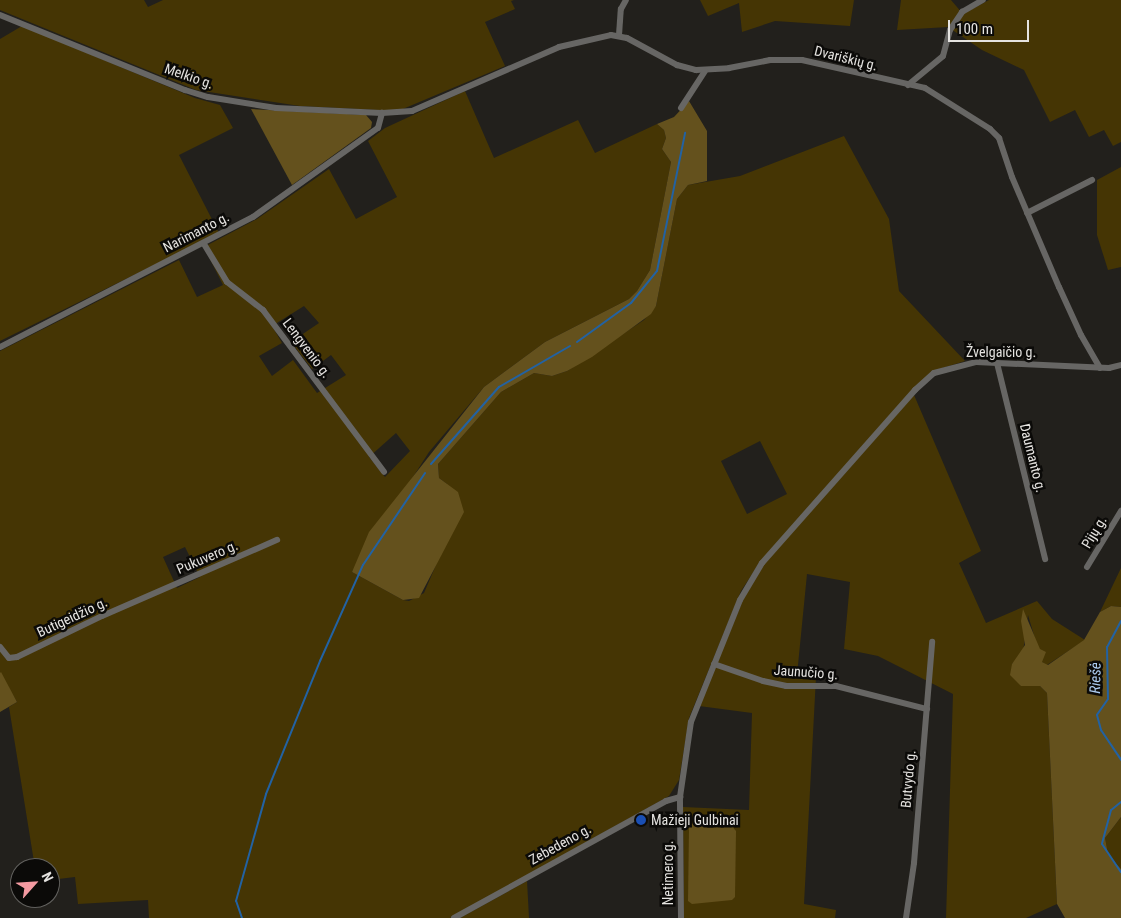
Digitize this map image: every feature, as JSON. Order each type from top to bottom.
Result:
[{"type":"street","points":[[382,114],[419,108],[559,47],[618,35],[620,16],[626,0]]},
{"type":"street","points":[[908,85],[943,56],[950,30],[962,12],[983,0]]},
{"type":"street","name":"Melkio g.","points":[[0,15],[208,98],[276,108],[382,114]]},
{"type":"street","name":"Dvariškių g.","points":[[618,35],[677,65],[705,71],[770,60],[802,60],[908,85],[938,94],[990,129],[1004,147],[1012,178],[1081,335],[1100,368]]},
{"type":"street","points":[[681,108],[705,71]]},
{"type":"street","name":"Narimanto g.","points":[[0,347],[127,280],[204,244],[270,206],[378,128],[382,114]]},
{"type":"street","points":[[1027,212],[1092,180]]},
{"type":"street","name":"Lengvenio g.","points":[[204,244],[226,282],[264,310],[384,472]]},
{"type":"street","name":"Žvelgaičio g.","points":[[714,664],[754,573],[915,390],[934,374],[958,365],[997,363],[1100,368],[1121,365]]},
{"type":"street","name":"Daumanto g.","points":[[997,363],[1045,559]]},
{"type":"street","name":"Pijų g.","points":[[1088,567],[1121,511]]},
{"type":"street","name":"Pukuvero g.","points":[[146,597],[277,540]]},
{"type":"street","name":"Butigeidžio g.","points":[[0,647],[9,658],[17,657],[146,597]]},
{"type":"street","name":"Butvydo g.","points":[[906,918],[932,642]]},
{"type":"street","name":"Jaunučio g.","points":[[714,664],[763,681],[786,686],[836,686],[927,709]]},
{"type":"street","name":"Netimero g.","points":[[681,918],[680,797],[691,722],[714,664]]},
{"type":"street","name":"Zebedeno g.","points":[[454,918],[666,801],[680,797]]},
{"type":"shaded area","points":[[0,0],[144,0],[148,7],[163,0],[514,0],[511,1],[515,9],[485,22],[505,66],[398,111],[300,106],[196,90],[0,10]]},
{"type":"shaded area","points":[[700,0],[854,0],[850,26],[775,21],[742,32],[739,3],[708,16]]},
{"type":"shaded area","points":[[901,0],[951,0],[963,14],[989,0],[1121,0],[1121,142],[1113,146],[1104,130],[1089,137],[1075,110],[1050,122],[1024,70],[982,50],[948,27],[897,30]]},
{"type":"shaded area","points":[[22,26],[195,98],[220,105],[233,128],[179,155],[219,233],[0,341],[0,39]]},
{"type":"shaded area","points":[[465,91],[494,158],[578,120],[595,153],[657,124],[664,130],[666,138],[662,149],[671,162],[650,270],[637,291],[629,299],[545,342],[484,387],[429,452],[352,572],[403,600],[409,601],[424,593],[436,565],[447,484],[439,478],[438,464],[501,392],[534,373],[552,376],[567,371],[644,320],[656,306],[677,199],[688,185],[740,176],[844,136],[889,219],[899,291],[965,361],[936,370],[760,562],[741,591],[689,718],[679,780],[669,796],[450,918],[149,918],[148,900],[78,904],[75,877],[60,879],[60,858],[33,858],[9,707],[17,702],[0,673],[0,351],[179,260],[197,297],[223,285],[204,247],[257,219],[329,169],[356,219],[397,197],[368,141],[385,128]],"holes":[[[304,306],[319,323],[291,342],[312,369],[331,355],[346,375],[317,393],[293,360],[272,376],[259,356],[282,343],[272,326]],[[396,433],[410,451],[385,477],[369,457]],[[760,441],[787,494],[747,514],[721,461]],[[185,547],[200,577],[177,588],[163,557]]]},
{"type":"shaded area","points":[[689,101],[707,131],[707,181],[688,185],[677,199],[656,306],[651,314],[592,357],[567,371],[552,376],[534,373],[501,392],[438,464],[439,478],[458,492],[464,512],[419,598],[403,600],[352,572],[369,532],[484,387],[545,342],[629,299],[637,291],[650,270],[671,162],[662,149],[666,138],[664,130],[657,124],[674,117]]},
{"type":"shaded area","points":[[251,109],[366,115],[372,122],[371,128],[292,185]]},
{"type":"shaded area","points":[[1121,167],[1121,267],[1108,270],[1097,235],[1097,180]]},
{"type":"shaded area","points":[[914,395],[981,551],[959,563],[986,623],[1037,601],[1052,619],[1085,640],[1047,665],[1042,662],[1028,615],[1023,652],[1012,664],[1021,686],[1040,686],[1047,693],[1057,904],[1026,918],[946,918],[953,694],[878,656],[844,649],[850,582],[807,574],[797,675],[816,677],[804,904],[836,910],[835,918],[684,918],[683,807],[749,810],[752,713],[699,706],[743,600],[764,564]]},
{"type":"shaded area","points":[[1121,568],[1121,607],[1111,606],[1100,612]]},
{"type":"shaded area","points":[[1111,606],[1121,607],[1121,817],[1105,838],[1108,854],[1121,869],[1121,918],[1065,918],[1057,904],[1047,693],[1040,686],[1021,686],[1010,675],[1012,664],[1025,645],[1021,621],[1023,609],[1040,649],[1046,652],[1042,662],[1048,665],[1084,640],[1100,612]]},
{"type":"shaded area","points":[[0,673],[17,702],[0,712]]},
{"type":"shaded area","points":[[1121,817],[1121,869],[1108,854],[1105,838]]},
{"type":"shaded area","points":[[694,822],[731,825],[736,831],[735,897],[732,900],[692,904],[688,901],[689,827]]},
{"type":"shaded area","points":[[527,881],[529,918],[460,918]]},
{"type":"waterway","points":[[577,342],[631,303],[657,271],[685,133]]},
{"type":"waterway","points":[[431,464],[499,387],[570,346]]},
{"type":"waterway","points":[[242,918],[236,901],[266,794],[320,661],[363,565],[425,473]]},
{"type":"waterway","name":"Riešė","points":[[1121,621],[1107,647],[1108,699],[1097,715],[1101,730],[1121,760]]},
{"type":"waterway","name":"Riešė","points":[[1121,802],[1111,810],[1102,844],[1121,872]]},
{"type":"place","name":"Mažieji Gulbinai","points":[[641,820]]}]
